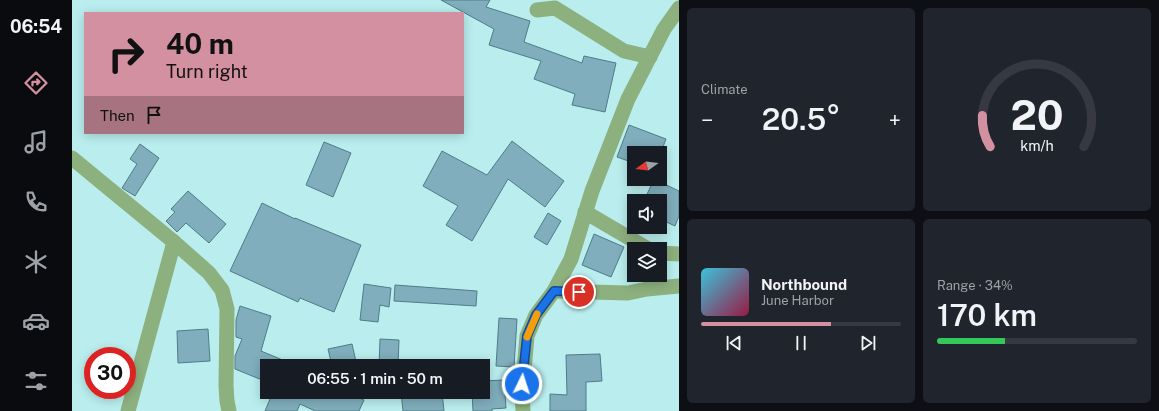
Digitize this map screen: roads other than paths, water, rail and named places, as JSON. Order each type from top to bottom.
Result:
[{"type":"street","points":[[537,10],[555,8],[624,51],[650,57]]},
{"type":"street","points":[[523,411],[522,394],[527,336],[536,315],[554,291],[571,259],[585,212],[628,99],[664,29],[679,8]]},
{"type":"street","points":[[72,158],[174,242],[209,274],[222,290],[227,309],[226,386],[229,411]]},
{"type":"street","points":[[585,212],[636,242]]},
{"type":"street","points":[[128,411],[174,242]]},
{"type":"street","points":[[667,253],[679,254]]},
{"type":"street","points":[[554,291],[628,293],[647,289],[679,286]]}]
